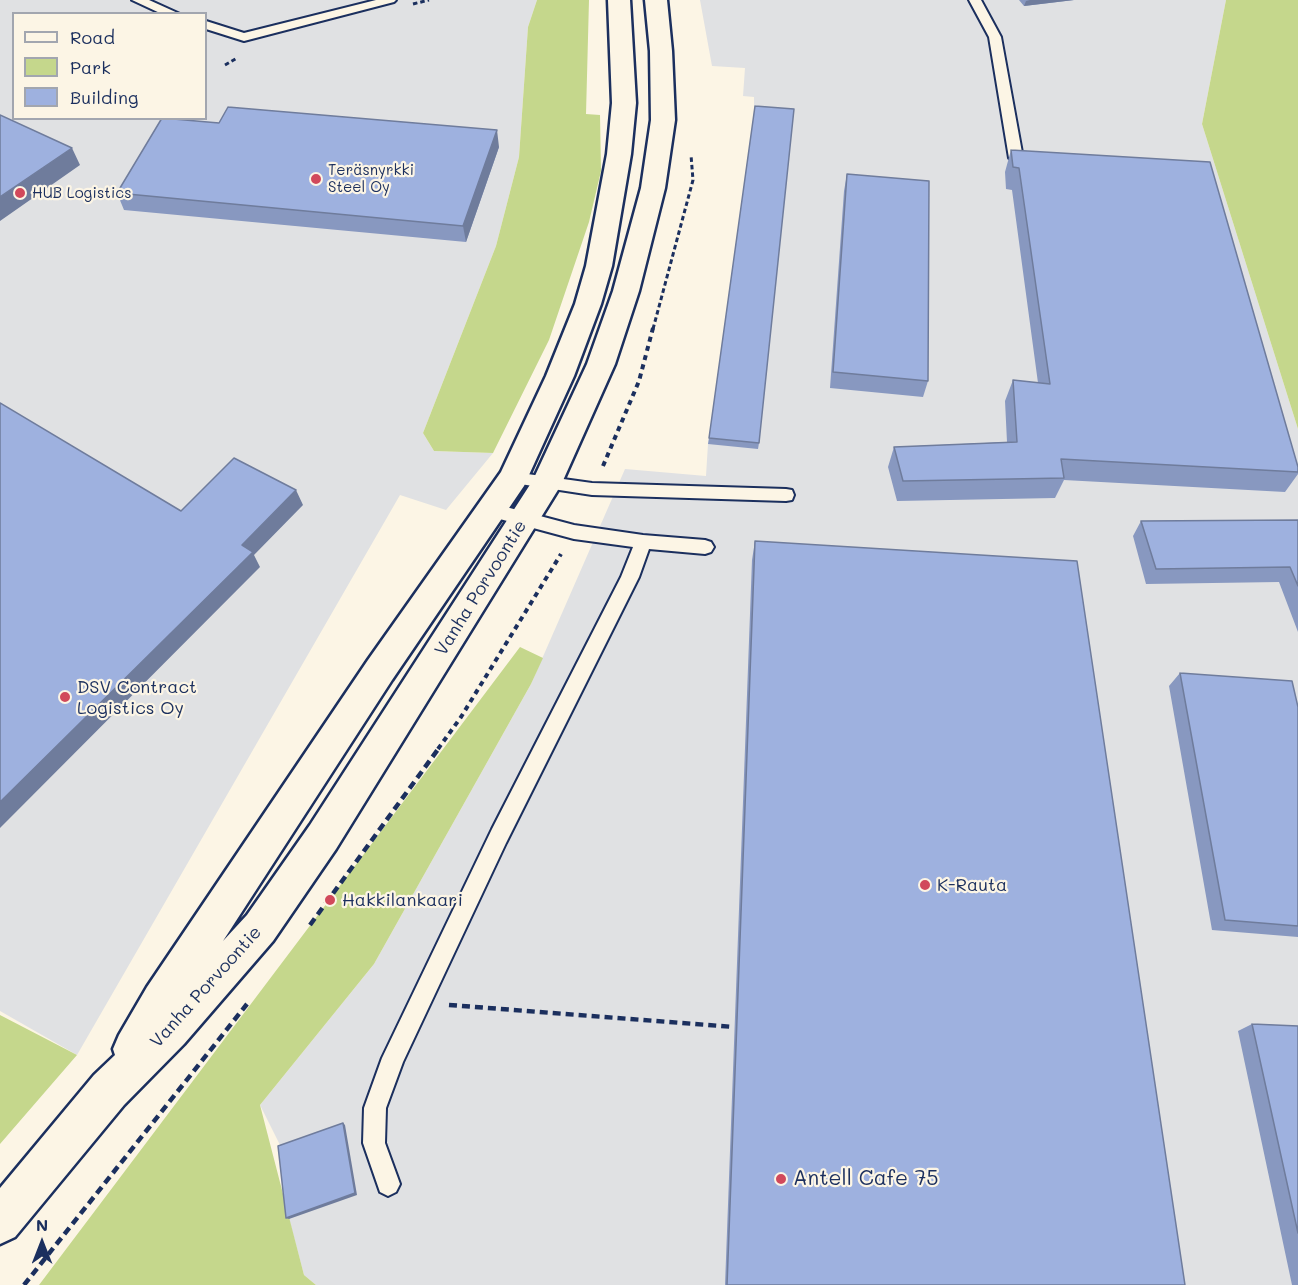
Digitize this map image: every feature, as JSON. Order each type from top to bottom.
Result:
[{"type":"main road","name":"Vanha Porvoontie","points":[[508,515],[513,478],[560,376],[580,325],[588,304],[604,242],[619,154],[624,103],[620,0]]},
{"type":"main road","name":"Vanha Porvoontie","points":[[0,1222],[109,1090],[161,1001],[380,670],[508,515],[546,484],[601,364],[626,291],[659,158],[663,120],[661,51],[656,0]]},
{"type":"lane","points":[[138,0],[169,12]]},
{"type":"lane","points":[[207,25],[244,38],[390,0]]},
{"type":"lane","points":[[975,0],[995,37],[1016,158]]},
{"type":"lane","points":[[513,478],[592,489],[786,495]]},
{"type":"lane","points":[[508,515],[574,532],[643,542],[705,547]]},
{"type":"lane","points":[[388,1184],[374,1143],[375,1108],[393,1058],[503,826],[630,577],[643,542]]},
{"type":"path","points":[[419,1003],[734,1027]]},
{"type":"shaded area","points":[[0,0],[537,0],[528,27],[519,157],[496,246],[423,433],[434,451],[493,453],[446,510],[400,495],[77,1055],[0,1011]]},
{"type":"shaded area","points":[[700,0],[1226,0],[1202,124],[1298,429],[1298,1285],[316,1285],[304,1275],[289,1219],[281,1147],[260,1105],[374,964],[531,684],[625,469],[706,476],[708,444],[754,112],[754,97],[743,96],[745,68],[712,66]]},
{"type":"green space","points":[[537,0],[589,0],[586,114],[600,115],[601,171],[589,222],[549,340],[493,453],[434,451],[423,433],[496,246],[519,157],[528,27]]},
{"type":"green space","points":[[1226,0],[1298,0],[1298,429],[1202,124]]},
{"type":"green space","points":[[520,647],[543,658],[531,684],[374,964],[260,1105],[304,1275],[316,1285],[39,1285]]},
{"type":"green space","points":[[0,1015],[77,1055],[0,1144]]},
{"type":"building","points":[[755,106],[794,109],[759,443],[709,438]]},
{"type":"building","name":"Teräsnyrkki Steel Oy","points":[[228,107],[497,130],[463,226],[117,193],[161,120],[219,123]]},
{"type":"building","points":[[0,115],[72,148],[0,197]]},
{"type":"building","points":[[1011,150],[1210,162],[1298,472],[1061,459],[1064,478],[903,481],[894,447],[1017,442],[1013,380],[1050,384],[1019,168],[1013,167]]},
{"type":"building","points":[[847,174],[929,181],[928,381],[833,372]]},
{"type":"building","name":"DSV Contract Logistics Oy","points":[[0,403],[181,511],[234,458],[296,490],[242,545],[253,552],[0,802]]},
{"type":"building","points":[[1298,520],[1298,586],[1290,567],[1156,569],[1141,521]]},
{"type":"building","name":"K-Rauta","points":[[755,541],[1077,561],[1185,1285],[727,1285]]},
{"type":"building","points":[[1180,673],[1292,681],[1298,707],[1298,926],[1225,920]]},
{"type":"building","points":[[1252,1024],[1298,1026],[1298,1233]]},
{"type":"building","points":[[343,1123],[355,1193],[286,1218],[278,1146]]},
{"type":"place","name":"Teräsnyrkki Steel Oy","points":[[316,179]]},
{"type":"place","name":"HUB Logistics","points":[[20,193]]},
{"type":"place","name":"DSV Contract Logistics Oy","points":[[65,697]]},
{"type":"place","name":"K-Rauta","points":[[925,885]]},
{"type":"place","name":"Hakkilankaari","points":[[330,900]]},
{"type":"place","name":"Antell Cafe 75","points":[[781,1179]]}]
